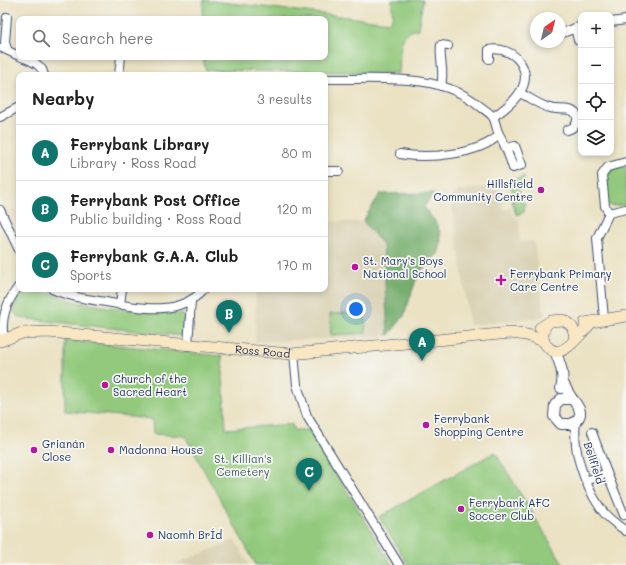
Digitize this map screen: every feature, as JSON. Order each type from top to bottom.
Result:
[{"type":"main road","points":[[571,325],[626,316]]},
{"type":"main road","points":[[527,335],[556,320],[566,321],[571,325],[574,332],[572,343]]},
{"type":"main road","points":[[546,325],[543,332],[544,341],[547,347],[555,351],[564,351],[592,322]]},
{"type":"main road","name":"Ross Road","points":[[2,340],[26,333],[48,332],[188,346],[294,354],[482,334],[510,333],[527,335],[544,341]]},
{"type":"street","points":[[7,17],[5,42],[3,48],[16,54]]},
{"type":"street","points":[[614,22],[626,20]]},
{"type":"street","points":[[566,32],[578,27]]},
{"type":"street","points":[[441,86],[444,71],[440,54],[441,45],[448,46]]},
{"type":"street","points":[[489,59],[489,50],[495,49],[507,51],[519,60],[524,72],[524,83],[520,93],[493,117]]},
{"type":"street","points":[[28,60],[39,65],[43,72]]},
{"type":"street","points":[[119,72],[121,60]]},
{"type":"street","points":[[328,80],[415,81],[441,86],[462,94],[475,102],[493,117],[507,148]]},
{"type":"street","points":[[520,93],[549,108],[568,109],[574,112],[577,115],[576,125],[573,129],[567,130]]},
{"type":"street","points":[[0,117],[16,109]]},
{"type":"street","points":[[400,154],[415,157],[455,152],[488,143],[500,134]]},
{"type":"street","points":[[609,213],[605,206],[602,175],[608,167],[626,162]]},
{"type":"street","points":[[328,171],[339,171]]},
{"type":"street","points":[[609,213],[626,209]]},
{"type":"street","points":[[0,210],[16,235]]},
{"type":"street","points":[[604,319],[597,238],[609,213]]},
{"type":"street","points":[[2,340],[0,326],[1,319],[16,292]]},
{"type":"street","points":[[60,292],[77,298],[120,305],[162,308],[191,300],[200,292]]},
{"type":"street","points":[[120,305],[122,292]]},
{"type":"street","points":[[188,346],[191,300]]},
{"type":"street","points":[[561,365],[572,343]]},
{"type":"street","points":[[555,351],[561,365],[563,383],[558,402],[553,409],[554,416],[558,422],[564,425],[572,424],[576,421],[579,418],[580,409],[579,405],[572,399],[563,383]]},
{"type":"street","points":[[294,354],[297,385],[307,416],[399,565]]},
{"type":"street","points":[[558,402],[565,398],[572,399]]},
{"type":"street","name":"Bellfield","points":[[576,421],[574,436],[586,481],[602,510],[626,531]]},
{"type":"street","name":"Bellfield","points":[[564,425],[574,436]]},
{"type":"street","points":[[592,432],[624,515]]},
{"type":"street","points":[[586,481],[607,473]]},
{"type":"shaded area","name":"Ferrybank Primary Care Centre","points":[[493,186],[501,192],[503,209],[511,209],[514,218],[519,219],[520,242],[534,241],[544,317],[470,325],[451,199],[458,191]]},
{"type":"shaded area","name":"St. Mary's Boys National School","points":[[328,221],[363,222],[383,245],[388,336],[255,342],[256,292],[328,292]]},
{"type":"shaded area","points":[[235,540],[249,565],[173,565]]},
{"type":"green space","points":[[204,0],[390,22],[393,15],[391,0],[423,0],[418,29],[411,31],[406,35],[401,46],[399,73],[206,70],[203,60],[328,60],[328,16],[202,16]]},
{"type":"green space","points":[[626,166],[626,205],[610,206],[607,203],[605,174],[608,169]]},
{"type":"green space","points":[[525,176],[519,191],[521,202],[525,203],[524,212],[516,215],[511,197],[513,196],[510,181]]},
{"type":"green space","points":[[434,193],[424,207],[435,221],[440,232],[441,244],[438,254],[418,274],[404,316],[388,336],[383,245],[363,221],[380,194]]},
{"type":"green space","points":[[21,292],[46,292],[83,303],[184,315],[183,336],[19,318],[13,311]]},
{"type":"green space","points":[[365,312],[366,333],[331,335],[330,314]]},
{"type":"green space","name":"St. Killian's Cemetery","points":[[65,340],[222,356],[226,429],[292,424],[294,430],[310,430],[392,565],[256,565],[185,436],[153,434],[152,419],[65,411]]},
{"type":"green space","name":"Ferrybank AFC Soccer Club","points":[[495,452],[564,565],[408,565],[379,517]]},
{"type":"place","name":"Hillsfield Community Centre","points":[[541,190]]},
{"type":"place","name":"St. Mary's Boys National School","points":[[355,267]]},
{"type":"place","name":"Ferrybank Primary Care Centre","points":[[501,280]]},
{"type":"place","name":"Ferrybank Post Office","points":[[229,333]]},
{"type":"place","name":"Ferrybank Library","points":[[422,361]]},
{"type":"place","name":"Church of the Sacred Heart","points":[[105,385]]},
{"type":"place","name":"Ferrybank Shopping Centre","points":[[426,425]]},
{"type":"place","name":"Grianán Close","points":[[34,450]]},
{"type":"place","name":"Madonna House","points":[[111,450]]},
{"type":"place","name":"Ferrybank G.A.A. Club","points":[[309,491]]},
{"type":"place","name":"Ferrybank AFC Soccer Club","points":[[461,509]]},
{"type":"place","name":"Naomh BrÍd","points":[[150,535]]}]
